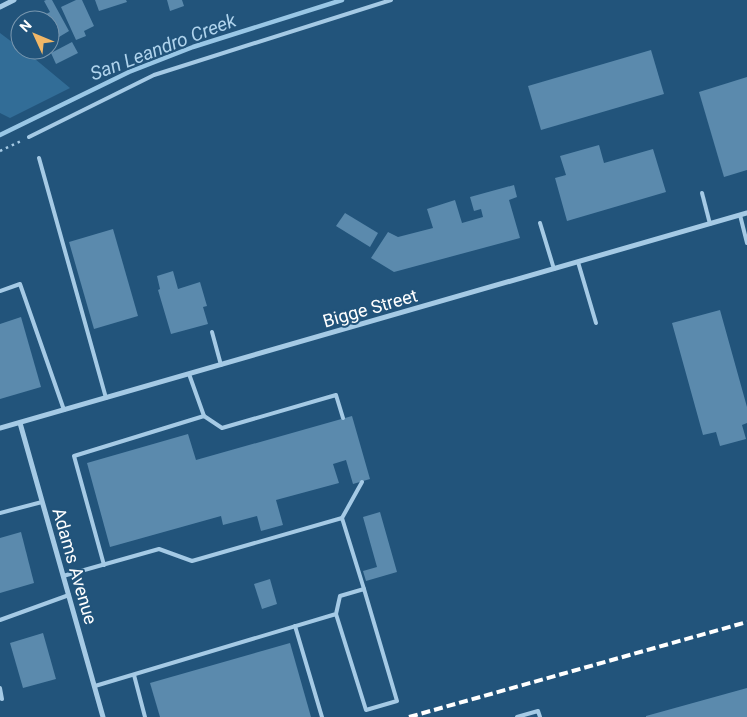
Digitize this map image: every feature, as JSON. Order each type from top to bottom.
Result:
[{"type":"street","points":[[0,7],[14,0]]},
{"type":"street","name":"Bigge Street","points":[[0,428],[747,213]]},
{"type":"street","name":"Adams Avenue","points":[[20,422],[103,717]]},
{"type":"lane","points":[[29,137],[154,75],[391,0]]},
{"type":"lane","points":[[39,158],[106,398]]},
{"type":"lane","points":[[702,193],[710,224]]},
{"type":"lane","points":[[740,215],[747,243]]},
{"type":"lane","points":[[540,223],[554,269]]},
{"type":"lane","points":[[578,262],[596,323]]},
{"type":"lane","points":[[0,291],[20,284],[64,410]]},
{"type":"lane","points":[[212,332],[221,365]]},
{"type":"lane","points":[[189,374],[204,416],[222,428],[336,395],[343,418]]},
{"type":"lane","points":[[104,565],[74,456],[204,416]]},
{"type":"lane","points":[[64,576],[159,549],[192,561],[342,518],[362,482]]},
{"type":"lane","points":[[0,513],[42,502]]},
{"type":"lane","points":[[342,518],[364,589],[397,701],[366,710],[336,614],[340,596],[364,589]]},
{"type":"lane","points":[[0,620],[69,595]]},
{"type":"lane","points":[[94,686],[336,614]]},
{"type":"lane","points":[[295,626],[322,717]]},
{"type":"lane","points":[[134,675],[146,717]]},
{"type":"lane","points":[[0,688],[2,699],[0,698]]},
{"type":"lane","points":[[517,717],[538,711],[540,717]]},
{"type":"path","points":[[0,151],[29,137]]},
{"type":"shaded area","points":[[0,33],[10,40],[10,60],[36,60],[70,88],[10,118],[0,113]]},
{"type":"building","points":[[52,0],[57,10],[49,10],[44,1]]},
{"type":"building","points":[[76,0],[82,0],[94,26],[84,31],[86,36],[76,40],[61,7]]},
{"type":"building","points":[[95,0],[126,0],[127,2],[99,11]]},
{"type":"building","points":[[167,0],[182,0],[184,6],[170,11]]},
{"type":"building","points":[[60,15],[69,31],[60,36]]},
{"type":"building","points":[[72,42],[78,53],[56,64],[54,60],[60,60],[60,48]]},
{"type":"building","points":[[651,50],[664,94],[541,130],[528,86]]},
{"type":"building","points":[[747,77],[747,170],[724,177],[699,92]]},
{"type":"building","points":[[599,145],[604,163],[653,149],[666,192],[567,221],[555,178],[566,175],[560,156]]},
{"type":"building","points":[[514,185],[517,197],[509,200],[520,238],[394,272],[371,258],[388,232],[398,237],[433,228],[427,209],[455,200],[462,223],[483,217],[481,209],[474,211],[470,197]]},
{"type":"building","points":[[345,213],[378,233],[370,247],[336,226]]},
{"type":"building","points":[[113,229],[138,316],[94,329],[69,242]]},
{"type":"building","points":[[173,271],[178,289],[200,282],[207,306],[203,307],[208,324],[171,334],[158,290],[160,289],[157,276]]},
{"type":"building","points":[[720,310],[747,407],[747,423],[742,425],[746,439],[720,446],[716,432],[703,435],[672,323]]},
{"type":"building","points":[[21,317],[41,387],[0,399],[0,324]]},
{"type":"building","points":[[352,416],[370,479],[353,484],[346,460],[333,464],[339,483],[276,500],[283,525],[261,531],[257,516],[223,525],[221,516],[110,547],[87,463],[188,434],[196,460]]},
{"type":"building","points":[[380,512],[397,572],[366,581],[363,571],[377,567],[363,517]]},
{"type":"building","points":[[21,532],[34,583],[0,593],[0,538]]},
{"type":"building","points":[[270,579],[277,604],[262,609],[254,584]]},
{"type":"building","points":[[43,633],[56,679],[23,688],[10,643]]},
{"type":"building","points":[[290,643],[311,717],[160,717],[150,683]]},
{"type":"building","points":[[747,688],[747,717],[646,717],[646,716]]},
{"type":"waterway","name":"San Leandro Creek","points":[[0,135],[129,72],[193,47],[342,0]]},
{"type":"railway","points":[[409,717],[747,622]]}]
